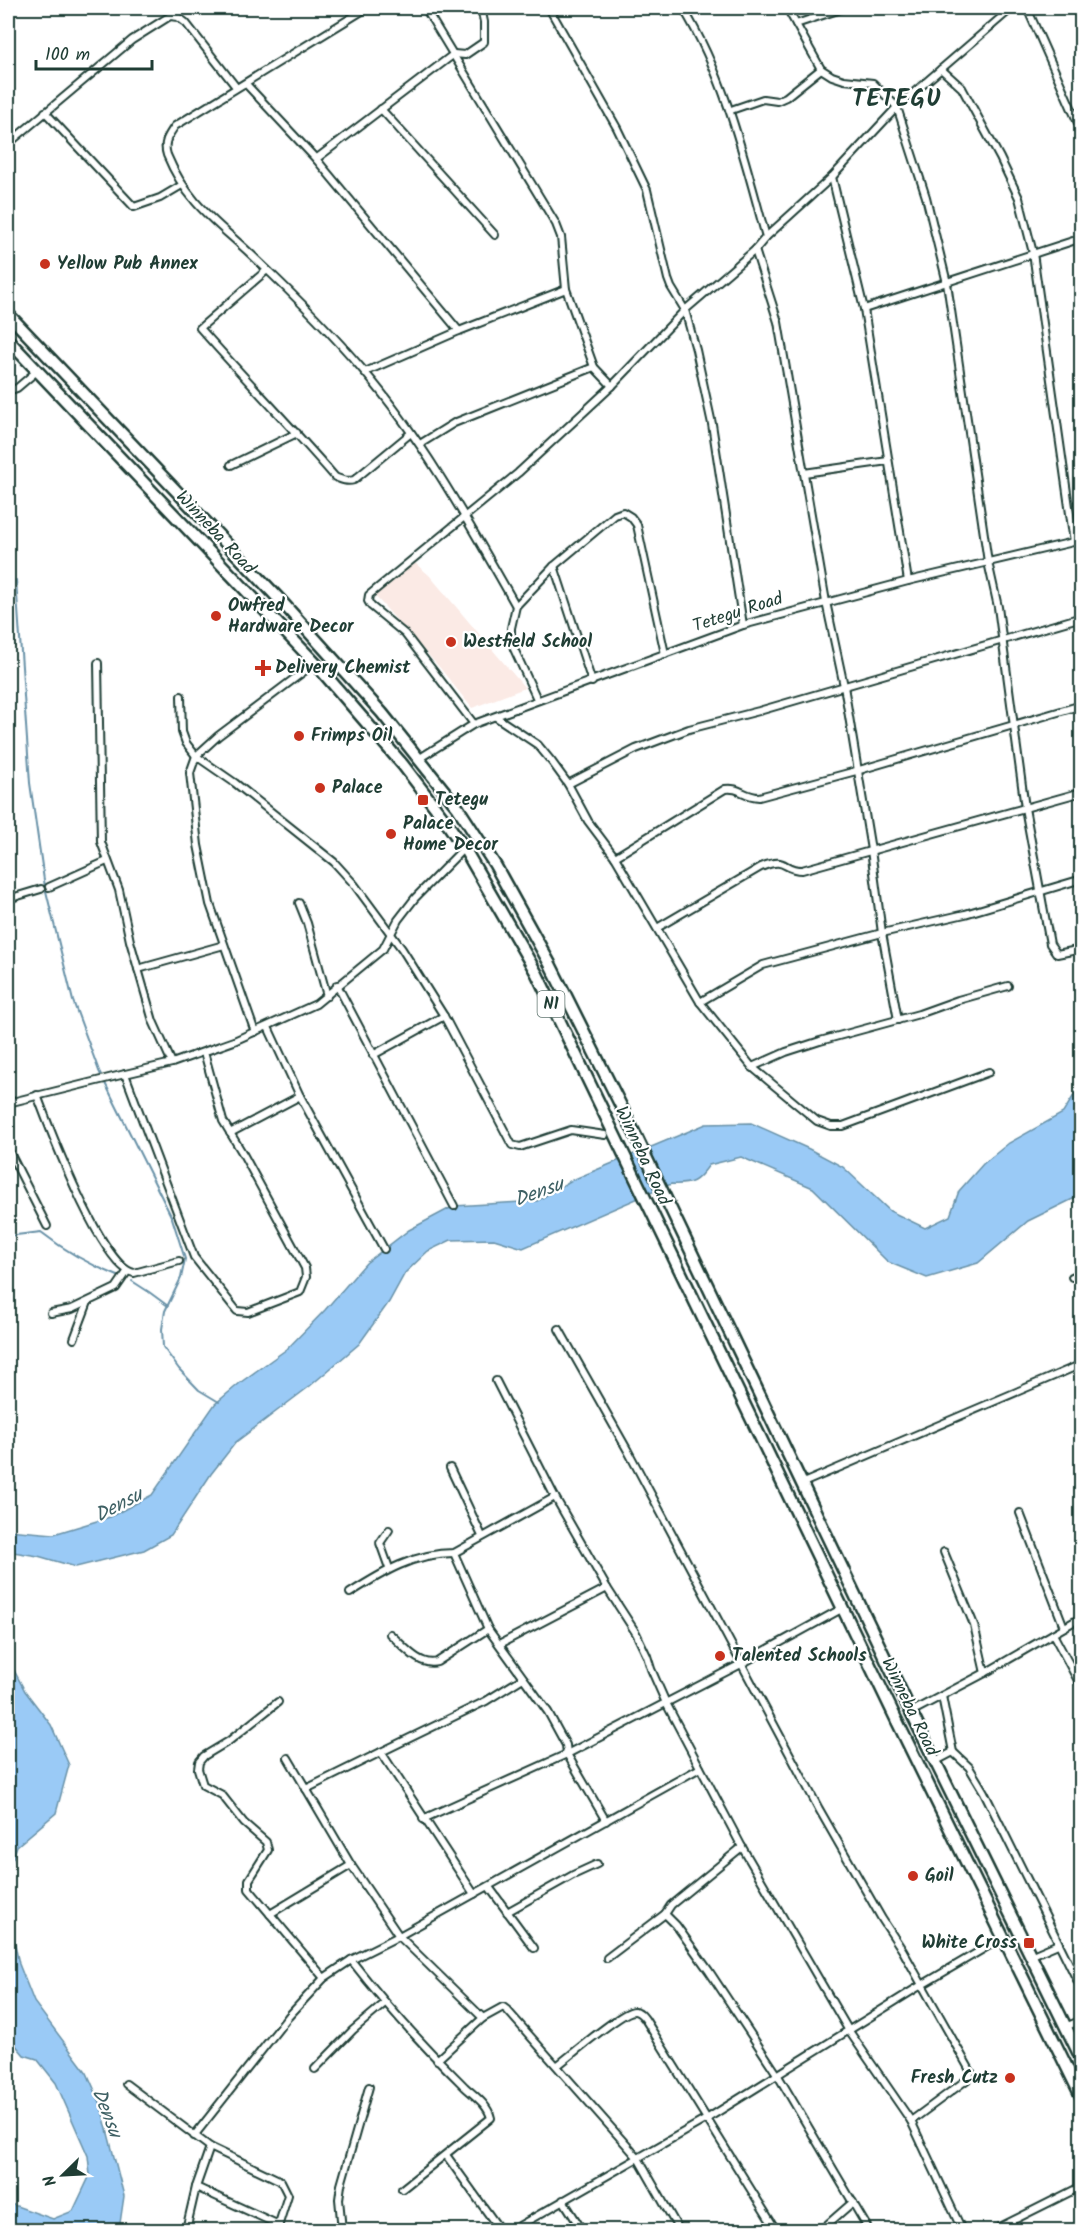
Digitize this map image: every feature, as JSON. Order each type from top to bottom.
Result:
[{"type":"highway","name":"Winneba Road","points":[[8,314],[304,627],[420,758],[458,808],[495,866],[555,974],[636,1136],[911,1712],[1082,2060]]},
{"type":"highway","points":[[10,342],[25,332]]},
{"type":"highway","name":"Winneba Road","points":[[10,342],[315,663],[403,765],[464,849],[535,971],[1002,1938],[1082,2097]]},
{"type":"highway","points":[[917,1761],[926,1767],[938,1765]]},
{"type":"highway","points":[[944,1818],[955,1819],[969,1829]]},
{"type":"street","points":[[367,8],[322,33],[246,84],[236,87],[175,126],[167,137],[166,153],[182,185],[208,218],[319,320],[365,372],[420,444],[516,606]]},
{"type":"street","points":[[425,8],[556,224],[561,237],[566,289],[594,367],[612,386]]},
{"type":"street","points":[[316,159],[454,54],[465,55],[483,42],[484,22],[481,8]]},
{"type":"street","points":[[549,8],[617,128],[647,190],[668,279],[685,310],[712,424],[743,625]]},
{"type":"street","points":[[683,8],[710,57],[731,110],[766,237]]},
{"type":"street","points":[[787,8],[821,69],[844,80],[873,82],[897,107],[926,197],[947,283],[988,562],[998,607],[1013,724],[1039,890],[1053,950],[1057,954],[1082,949]]},
{"type":"street","points":[[796,24],[844,8]]},
{"type":"street","points":[[474,724],[405,634],[371,606],[368,601],[369,595],[518,473],[612,386],[685,310],[755,250],[766,237],[832,177],[897,107],[1012,8]]},
{"type":"street","points":[[1027,8],[1082,132]]},
{"type":"street","points":[[8,144],[132,40],[170,16],[186,23],[236,87]]},
{"type":"street","points":[[731,110],[763,99],[777,100],[786,97],[821,69]]},
{"type":"street","points":[[941,69],[962,88],[1019,198],[1033,253],[1074,542]]},
{"type":"street","points":[[246,84],[316,159],[459,331]]},
{"type":"street","points":[[381,109],[495,235]]},
{"type":"street","points":[[45,112],[134,207],[160,198],[182,185]]},
{"type":"street","points":[[832,177],[864,309],[908,581]]},
{"type":"street","points":[[864,309],[1082,238]]},
{"type":"street","points":[[755,250],[776,315],[826,602],[844,686],[882,933],[898,1020]]},
{"type":"street","points":[[267,270],[200,328],[335,477],[348,482],[354,480],[411,433]]},
{"type":"street","points":[[365,372],[459,331],[566,289]]},
{"type":"street","points":[[420,444],[454,423],[594,367]]},
{"type":"street","points":[[8,391],[17,388],[37,371]]},
{"type":"street","points":[[231,465],[297,433]]},
{"type":"street","points":[[804,473],[888,461]]},
{"type":"street","points":[[537,699],[511,638],[516,606],[554,566],[615,514],[623,512],[637,525],[665,654]]},
{"type":"street","name":"Tetegu Road","points":[[420,758],[474,724],[743,625],[908,581],[1082,540]]},
{"type":"street","points":[[554,566],[592,682]]},
{"type":"street","points":[[568,784],[636,749],[689,729],[1082,617]]},
{"type":"street","points":[[98,663],[101,842],[119,890],[153,1021],[172,1063]]},
{"type":"street","points":[[255,1032],[210,904],[198,845],[190,773],[196,756],[232,723],[315,663]]},
{"type":"street","points":[[181,696],[182,732],[186,743],[196,756],[236,783],[334,862],[354,884],[402,949],[444,1016],[512,1145],[520,1148],[570,1130],[605,1135]]},
{"type":"street","points":[[615,857],[724,789],[732,788],[748,796],[759,796],[856,771],[1082,705]]},
{"type":"street","points":[[496,717],[538,745],[568,784],[588,821],[615,857],[700,1002],[752,1067],[818,1122],[831,1126],[843,1126],[989,1072]]},
{"type":"street","points":[[657,928],[761,867],[774,862],[782,862],[793,870],[802,870],[1082,792]]},
{"type":"street","points":[[8,1103],[172,1063],[302,1012],[327,996],[383,949],[398,921],[415,898],[464,849]]},
{"type":"street","points":[[49,887],[107,861]]},
{"type":"street","points":[[700,1002],[763,965],[882,933],[965,914],[1082,879]]},
{"type":"street","points":[[8,899],[41,889]]},
{"type":"street","points":[[299,903],[307,923],[327,996]]},
{"type":"street","points":[[138,969],[224,945]]},
{"type":"street","points":[[337,986],[454,1206]]},
{"type":"street","points":[[752,1067],[786,1052],[1008,986]]},
{"type":"street","points":[[374,1055],[444,1016]]},
{"type":"street","points":[[268,1027],[300,1096],[384,1249]]},
{"type":"street","points":[[125,1074],[194,1257],[237,1311],[248,1312],[300,1292],[306,1277],[305,1268],[218,1109],[204,1052]]},
{"type":"street","points":[[37,1095],[89,1218],[113,1256],[127,1272],[134,1273],[179,1261]]},
{"type":"street","points":[[230,1133],[300,1096]]},
{"type":"street","points":[[8,1149],[47,1226]]},
{"type":"street","points":[[51,1313],[72,1309],[116,1288],[127,1272]]},
{"type":"street","points":[[1072,1277],[1082,1273]]},
{"type":"street","points":[[74,1338],[88,1301]]},
{"type":"street","points":[[559,1329],[628,1451],[836,1840],[971,2072],[969,2078],[910,2121]]},
{"type":"street","points":[[803,1483],[1082,1364]]},
{"type":"street","points":[[496,1381],[555,1497],[607,1588],[636,1633],[648,1656],[651,1669],[666,1702],[742,1847],[849,2031],[910,2121],[962,2230]]},
{"type":"street","points":[[450,1468],[482,1536]]},
{"type":"street","points":[[350,1593],[389,1568],[435,1553],[454,1553],[555,1497]]},
{"type":"street","points":[[1020,1513],[1064,1627]]},
{"type":"street","points":[[389,1530],[380,1543],[389,1568]]},
{"type":"street","points":[[944,1552],[974,1625],[985,1673]]},
{"type":"street","points":[[454,1553],[488,1629],[559,1731],[566,1745],[567,1754],[606,1821]]},
{"type":"street","points":[[500,1644],[607,1588]]},
{"type":"street","points":[[423,1819],[567,1754],[741,1664],[843,1608]]},
{"type":"street","points":[[911,1712],[985,1673],[1082,1617]]},
{"type":"street","points":[[390,1634],[421,1661],[429,1664],[437,1662],[488,1629]]},
{"type":"street","points":[[1053,1634],[1082,1688]]},
{"type":"street","points":[[306,1789],[486,1701],[523,1678]]},
{"type":"street","points":[[942,1696],[953,1752],[969,1767],[984,1792],[1082,1990]]},
{"type":"street","points":[[278,1702],[229,1741],[204,1756],[198,1769],[203,1785],[222,1795],[244,1823],[266,1842],[268,1850],[249,1880],[249,1889],[324,1978]]},
{"type":"street","points":[[381,1752],[474,1894]]},
{"type":"street","points":[[938,1765],[953,1752]]},
{"type":"street","points":[[288,1758],[351,1864],[399,1936],[483,2018]]},
{"type":"street","points":[[194,2136],[288,2017],[324,1978],[351,1960],[489,1887],[700,1768]]},
{"type":"street","points":[[607,1958],[665,1914],[671,1905],[742,1847]]},
{"type":"street","points":[[270,1914],[351,1864]]},
{"type":"street","points":[[507,1912],[597,1864]]},
{"type":"street","points":[[489,1887],[534,1948]]},
{"type":"street","points":[[665,1914],[709,1971],[777,2074],[869,2230]]},
{"type":"street","points":[[512,2230],[708,2118],[1002,1938]]},
{"type":"street","points":[[1030,1956],[1058,1944]]},
{"type":"street","points":[[351,1960],[385,2003],[438,2060],[486,2106],[491,2118],[402,2189]]},
{"type":"street","points":[[315,2069],[346,2036],[385,2003]]},
{"type":"street","points":[[438,2060],[483,2018],[503,2007],[638,2158],[679,2230]]},
{"type":"street","points":[[558,2066],[618,2019],[633,2011],[638,2012],[645,2019],[708,2118],[776,2230]]},
{"type":"street","points":[[1065,2027],[1082,2020]]},
{"type":"street","points":[[126,2084],[210,2147],[281,2181],[288,2195],[278,2228],[196,2187]]},
{"type":"street","points":[[342,2230],[339,2199],[341,2185],[369,2087]]},
{"type":"street","points":[[186,2230],[196,2187],[210,2147]]},
{"type":"street","points":[[446,2155],[500,2230]]},
{"type":"street","points":[[994,2230],[1082,2186]]},
{"type":"street","points":[[564,2200],[582,2230]]},
{"type":"street","points":[[821,2230],[854,2202]]},
{"type":"shaded area","name":"Westfield School","points":[[415,563],[429,575],[525,688],[472,708],[440,668],[375,596]]},
{"type":"water","points":[[1081,1084],[1081,1195],[1028,1221],[978,1263],[927,1278],[888,1262],[813,1188],[741,1157],[709,1165],[693,1181],[671,1184],[523,1248],[494,1239],[451,1240],[428,1251],[405,1273],[389,1302],[359,1344],[310,1386],[236,1442],[211,1474],[171,1535],[144,1550],[76,1567],[38,1556],[13,1552],[8,1555],[8,1530],[54,1534],[110,1517],[152,1495],[215,1404],[287,1349],[366,1263],[409,1230],[454,1206],[537,1201],[570,1181],[706,1124],[751,1123],[843,1167],[890,1211],[925,1228],[950,1216],[959,1191],[983,1164],[1009,1143],[1063,1113]]},
{"type":"water","points":[[8,1659],[25,1691],[51,1725],[69,1765],[56,1813],[17,1846],[8,1872],[8,1801],[13,1791],[8,1750]]},
{"type":"water","points":[[8,1911],[19,1964],[34,2002],[87,2073],[100,2102],[124,2196],[119,2230],[8,2230],[8,2203],[53,2219],[73,2211],[90,2175],[88,2156],[56,2083],[37,2059],[24,2055],[8,2036]]},
{"type":"waterway","points":[[16,580],[30,783],[45,887],[73,1001],[99,1071],[172,1218],[185,1259],[181,1278],[165,1311],[162,1329],[163,1347],[179,1369],[199,1390],[219,1402]]},
{"type":"waterway","points":[[8,1236],[41,1232],[78,1257],[118,1276]]},
{"type":"waterway","points":[[132,1281],[168,1306]]},
{"type":"place","name":"Yellow Pub Annex","points":[[45,264]]},
{"type":"place","name":"Owfred Hardware Decor","points":[[216,616]]},
{"type":"place","name":"Westfield School","points":[[451,642]]},
{"type":"place","name":"Delivery Chemist","points":[[263,668]]},
{"type":"place","name":"Frimps Oil","points":[[299,736]]},
{"type":"place","name":"Palace","points":[[320,788]]},
{"type":"place","name":"Tetegu","points":[[423,800]]},
{"type":"place","name":"Palace Home Decor","points":[[391,834]]},
{"type":"place","name":"Talented Schools","points":[[720,1656]]},
{"type":"place","name":"Goil","points":[[913,1876]]},
{"type":"place","name":"White Cross","points":[[1029,1943]]},
{"type":"place","name":"Fresh Cutz","points":[[1010,2078]]},
{"type":"district","name":"TETEGU","points":[[897,99]]},
{"type":"water label","name":"Densu","points":[[539,1193]]},
{"type":"water label","name":"Densu","points":[[119,1506]]},
{"type":"water label","name":"Densu","points":[[106,2113]]}]
